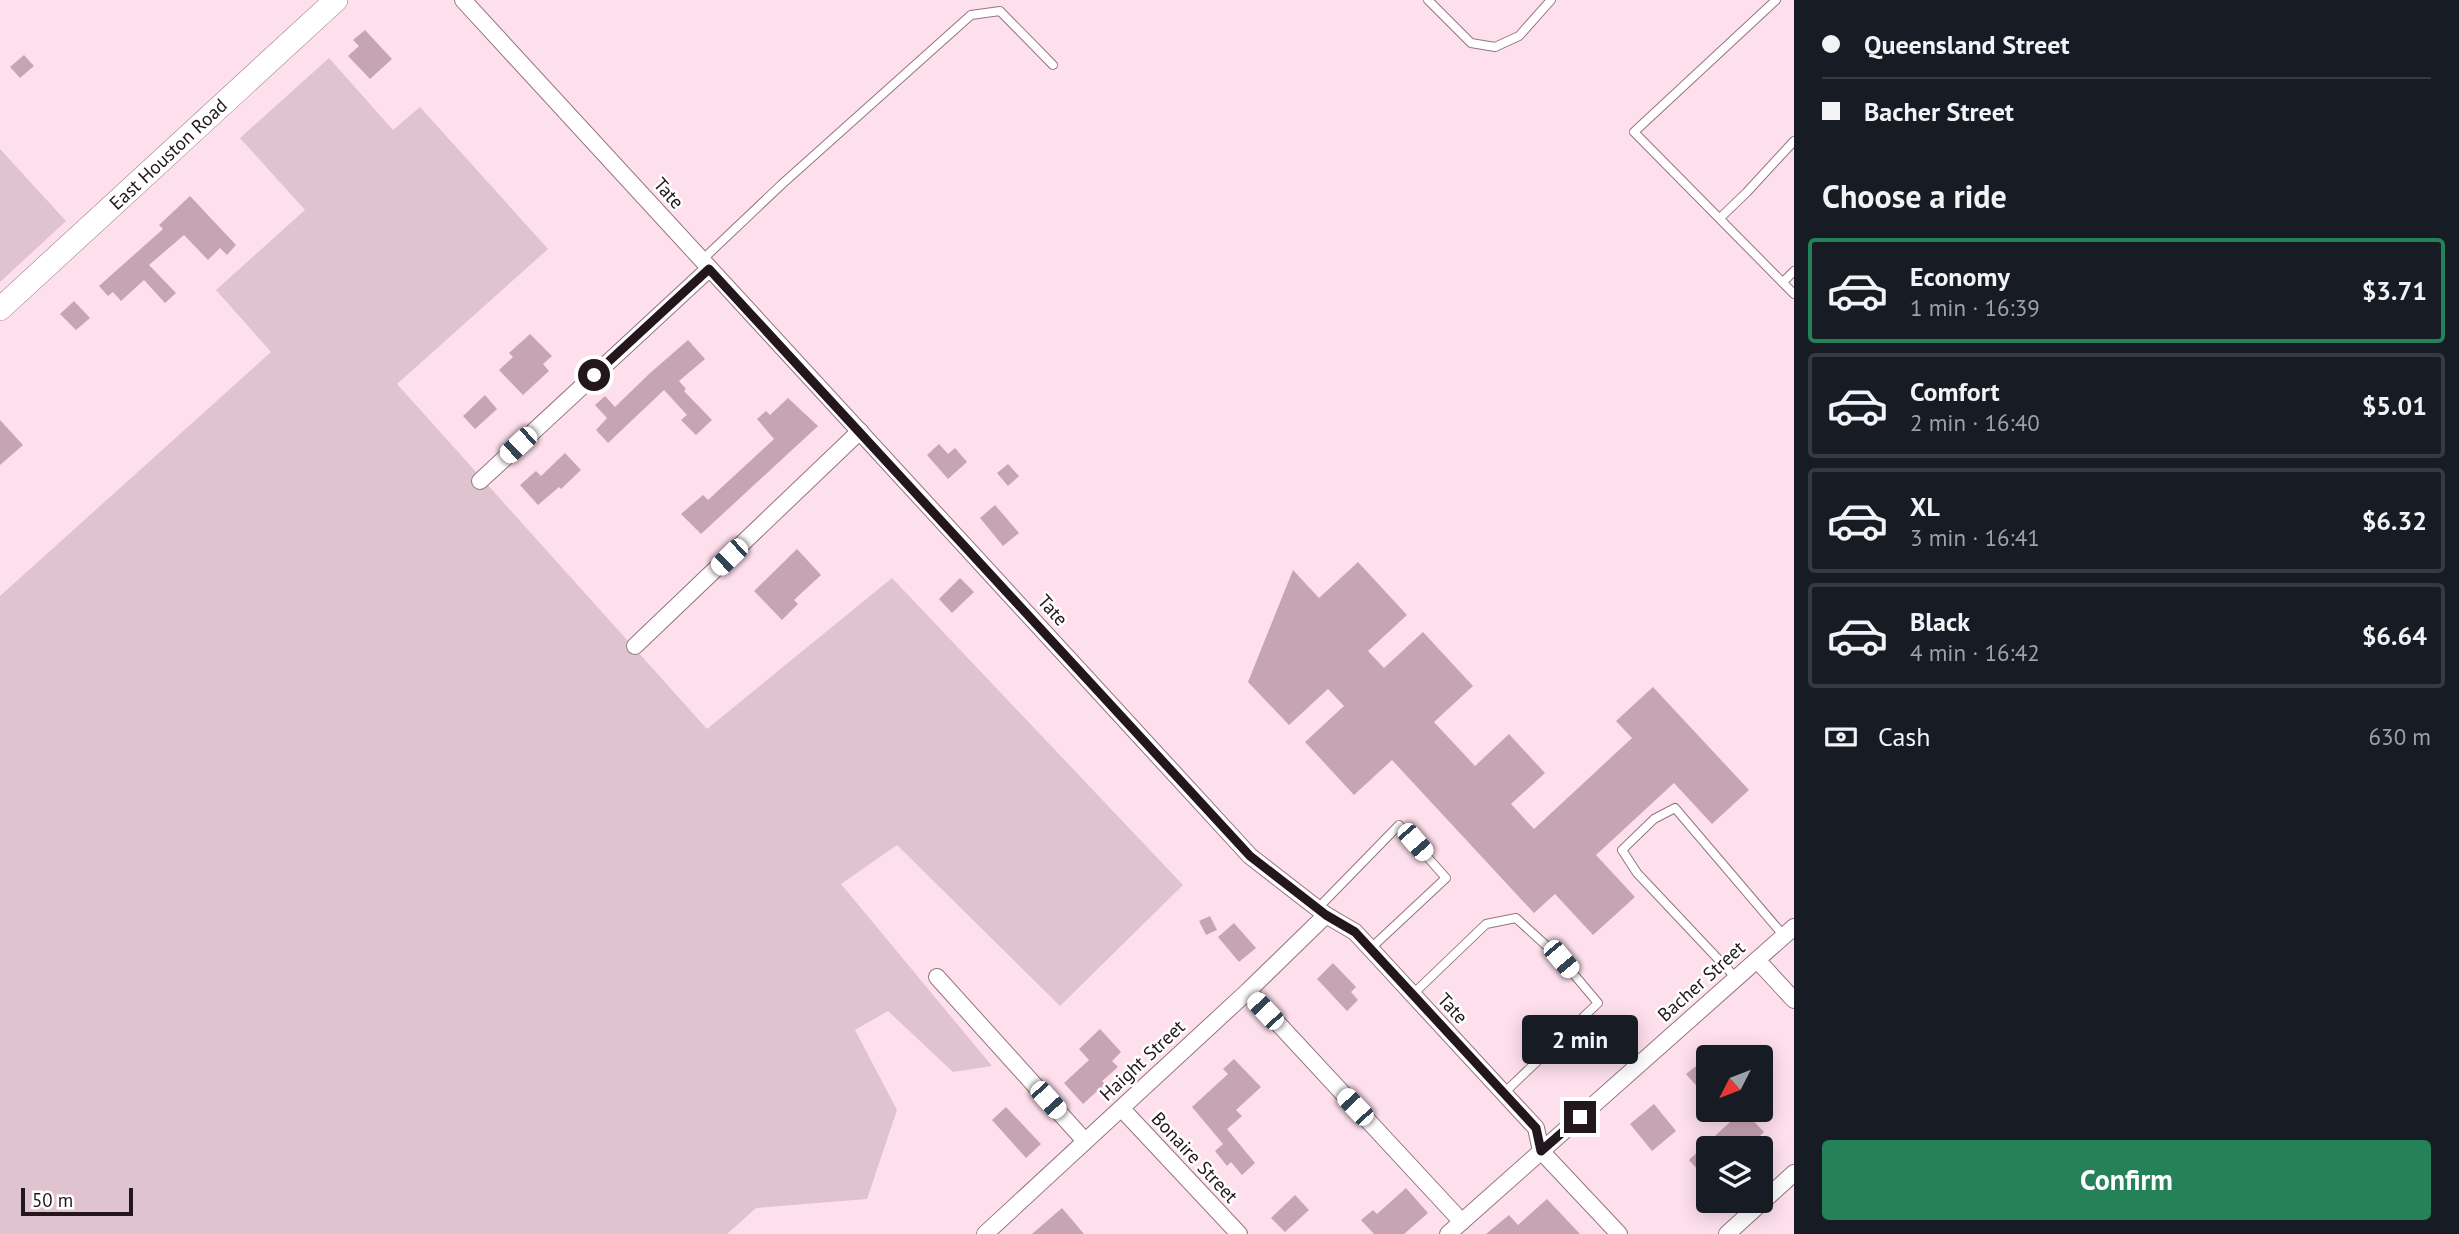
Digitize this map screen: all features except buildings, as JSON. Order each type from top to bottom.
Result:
[{"type":"street","name":"East Houston Road","points":[[0,309],[336,0]]},
{"type":"street","name":"Tate","points":[[463,0],[1250,856],[1322,911],[1355,932],[1536,1128],[1541,1151],[1619,1234]]},
{"type":"street","points":[[480,481],[705,265]]},
{"type":"street","points":[[635,646],[860,431]]},
{"type":"street","name":"Haight Street","points":[[989,1233],[1248,991],[1322,911]]},
{"type":"street","name":"Bacher Street","points":[[1448,1234],[1789,931]]},
{"type":"street","points":[[1757,960],[1794,1000]]},
{"type":"street","points":[[937,977],[1085,1141]]},
{"type":"street","points":[[1248,991],[1462,1222]]},
{"type":"street","name":"Bonaire Street","points":[[1122,1109],[1239,1234]]},
{"type":"street","points":[[1727,1234],[1794,1173]]},
{"type":"lane","points":[[1428,0],[1471,43],[1495,47],[1519,36],[1551,0]]},
{"type":"lane","points":[[1776,0],[1634,132],[1794,294]]},
{"type":"lane","points":[[705,265],[781,185],[971,15],[1000,10],[1053,65]]},
{"type":"lane","points":[[1720,218],[1794,141]]},
{"type":"lane","points":[[1783,282],[1794,271]]},
{"type":"lane","points":[[1736,978],[1637,873],[1622,850],[1654,819],[1675,808],[1789,931]]},
{"type":"lane","points":[[1322,911],[1399,825],[1446,878],[1370,949]]},
{"type":"lane","points":[[1412,995],[1486,924],[1516,918],[1561,959],[1598,1003],[1504,1093]]},
{"type":"shaded area","points":[[329,58],[393,130],[420,107],[548,249],[397,384],[707,729],[892,578],[1183,885],[1060,1006],[897,845],[841,884],[992,1066],[953,1072],[888,1011],[855,1030],[897,1110],[867,1199],[756,1208],[727,1234],[0,1234],[0,596],[271,352],[216,290],[305,210],[240,138]]},
{"type":"shaded area","points":[[0,149],[66,221],[0,282]]},
{"type":"route","points":[[594,375],[709,269],[1250,856],[1326,915],[1355,932],[1536,1128],[1541,1151],[1580,1117]]}]
